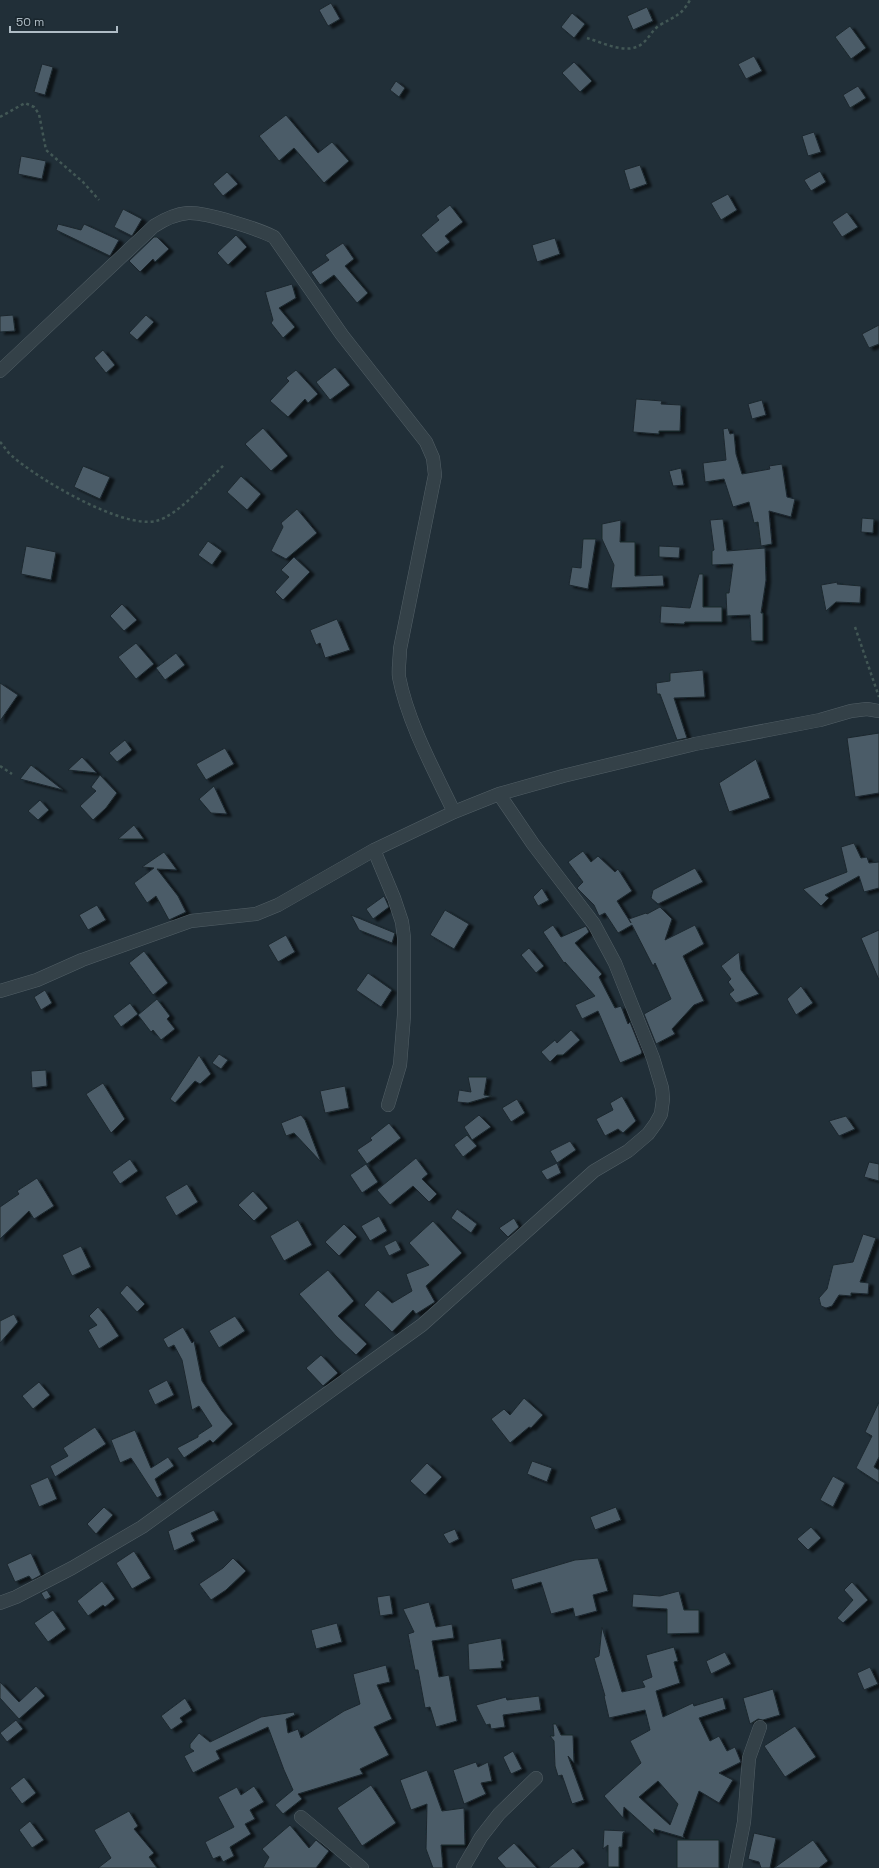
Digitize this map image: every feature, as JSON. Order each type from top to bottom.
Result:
[{"type":"street","points":[[0,371],[154,226],[171,216],[190,213],[259,230],[274,237],[342,335],[426,442],[433,458],[435,475],[400,649],[399,676],[408,707],[426,754],[454,812]]},
{"type":"street","points":[[0,991],[37,980],[82,960],[191,921],[256,914],[273,908],[374,850],[454,812],[499,794],[563,776],[695,744],[820,720],[851,711],[879,711]]},
{"type":"street","points":[[0,1603],[16,1597],[72,1568],[142,1527],[283,1427],[422,1325],[594,1170],[628,1151],[648,1134],[656,1123],[661,1114],[663,1099],[662,1088],[653,1058],[615,963],[594,924],[533,844],[499,794]]},
{"type":"street","points":[[374,850],[394,898],[402,922],[404,938],[404,1015],[400,1065],[388,1105]]},
{"type":"street","points":[[735,1868],[744,1822],[749,1758],[760,1727]]},
{"type":"street","points":[[463,1868],[481,1837],[499,1814],[536,1778]]},
{"type":"street","points":[[301,1817],[362,1868]]},
{"type":"path","points":[[587,38],[621,48],[635,48],[646,40],[652,31],[679,15],[690,0]]},
{"type":"path","points":[[0,117],[25,103],[34,107],[41,119],[46,150],[83,182],[99,200]]},
{"type":"path","points":[[0,442],[10,455],[34,473],[96,508],[143,521],[157,521],[176,510],[224,465]]},
{"type":"path","points":[[855,627],[879,696]]},
{"type":"path","points":[[0,766],[12,774]]},
{"type":"building","points":[[331,3],[340,19],[328,26],[319,10]]},
{"type":"building","points":[[647,7],[653,21],[633,30],[627,16]]},
{"type":"building","points":[[572,13],[585,24],[574,38],[561,27]]},
{"type":"building","points":[[850,26],[866,48],[851,59],[835,37]]},
{"type":"building","points":[[754,56],[762,71],[746,79],[738,64]]},
{"type":"building","points":[[574,62],[592,81],[580,92],[562,73]]},
{"type":"building","points":[[42,64],[53,67],[45,95],[34,92]]},
{"type":"building","points":[[396,81],[405,88],[399,97],[390,90]]},
{"type":"building","points":[[858,86],[866,98],[850,108],[843,95]]},
{"type":"building","points":[[286,115],[318,153],[332,142],[349,161],[324,183],[294,148],[279,161],[259,136]]},
{"type":"building","points":[[814,132],[821,152],[808,156],[802,136]]},
{"type":"building","points":[[21,156],[46,161],[42,179],[18,174]]},
{"type":"building","points":[[640,165],[647,184],[630,190],[624,170]]},
{"type":"building","points":[[820,171],[826,182],[811,191],[804,180]]},
{"type":"building","points":[[227,172],[238,184],[223,196],[213,184]]},
{"type":"building","points":[[728,194],[737,210],[721,220],[711,203]]},
{"type":"building","points":[[450,205],[463,222],[445,236],[450,242],[436,253],[421,235],[439,220],[436,216]]},
{"type":"building","points":[[123,209],[142,219],[132,236],[114,227]]},
{"type":"building","points":[[847,212],[858,227],[842,237],[832,222]]},
{"type":"building","points":[[58,224],[81,230],[84,224],[119,240],[110,256],[56,230]]},
{"type":"building","points":[[236,235],[247,247],[228,265],[217,253]]},
{"type":"building","points":[[154,237],[157,237],[169,249],[155,262],[153,259],[140,272],[129,261]]},
{"type":"building","points":[[555,238],[560,254],[537,262],[532,245]]},
{"type":"building","points":[[343,243],[354,259],[345,266],[368,293],[357,303],[334,275],[320,285],[311,272],[329,260],[325,255]]},
{"type":"building","points":[[292,284],[296,298],[279,308],[295,327],[283,338],[271,323],[273,320],[265,291],[266,292]]},
{"type":"building","points":[[13,315],[15,331],[0,332],[0,316]]},
{"type":"building","points":[[146,315],[154,322],[137,340],[129,333]]},
{"type":"building","points":[[879,325],[879,344],[869,348],[862,334]]},
{"type":"building","points":[[103,350],[115,365],[106,373],[94,358]]},
{"type":"building","points":[[335,367],[350,385],[330,400],[316,382]]},
{"type":"building","points":[[296,370],[318,394],[308,403],[305,399],[288,417],[270,401],[289,381],[286,378]]},
{"type":"building","points":[[636,399],[662,401],[661,404],[681,405],[680,431],[659,431],[659,434],[633,432]]},
{"type":"building","points":[[762,400],[766,415],[752,419],[748,404]]},
{"type":"building","points":[[263,428],[288,456],[271,471],[245,444]]},
{"type":"building","points":[[728,428],[730,434],[734,433],[736,454],[742,474],[770,469],[769,466],[782,464],[787,497],[795,499],[791,517],[769,511],[772,544],[761,546],[758,522],[754,523],[749,502],[733,507],[724,479],[705,482],[703,463],[726,460],[723,429]]},
{"type":"building","points":[[83,466],[110,477],[100,499],[74,487]]},
{"type":"building","points":[[681,468],[684,485],[673,486],[669,471]]},
{"type":"building","points":[[241,476],[261,494],[247,510],[227,492]]},
{"type":"building","points":[[297,509],[317,533],[286,559],[271,551],[283,527],[281,523]]},
{"type":"building","points":[[862,518],[874,519],[873,533],[861,532]]},
{"type":"building","points":[[723,519],[727,551],[765,548],[766,580],[761,613],[763,613],[763,641],[751,641],[750,615],[727,616],[726,593],[729,593],[733,564],[712,565],[712,551],[714,550],[710,520]]},
{"type":"building","points":[[621,520],[620,542],[635,542],[635,576],[663,575],[664,586],[611,588],[614,565],[602,539],[602,524]]},
{"type":"building","points":[[583,539],[596,539],[588,589],[569,585],[572,567],[581,568]]},
{"type":"building","points":[[208,541],[222,551],[212,565],[198,555]]},
{"type":"building","points":[[26,546],[56,552],[51,580],[21,574]]},
{"type":"building","points":[[659,546],[680,547],[679,558],[659,557]]},
{"type":"building","points":[[294,557],[310,572],[283,600],[275,592],[289,577],[281,570]]},
{"type":"building","points":[[699,574],[703,574],[703,607],[722,607],[722,622],[685,622],[684,624],[660,623],[661,606],[690,608]]},
{"type":"building","points":[[838,582],[837,584],[861,586],[860,603],[836,602],[826,611],[821,585]]},
{"type":"building","points":[[122,604],[137,620],[124,631],[110,616]]},
{"type":"building","points":[[337,619],[350,650],[325,658],[320,643],[316,645],[310,630]]},
{"type":"building","points":[[136,643],[154,664],[136,679],[118,657]]},
{"type":"building","points":[[176,653],[185,665],[165,680],[156,668]]},
{"type":"building","points":[[703,670],[705,697],[674,698],[687,738],[677,740],[660,694],[657,694],[656,683],[670,681],[670,673]]},
{"type":"building","points":[[0,683],[18,695],[0,721]]},
{"type":"building","points":[[879,733],[879,793],[855,797],[847,738]]},
{"type":"building","points":[[125,740],[132,750],[117,762],[109,753]]},
{"type":"building","points":[[225,748],[234,764],[206,780],[196,764]]},
{"type":"building","points":[[82,757],[97,773],[68,770]]},
{"type":"building","points":[[756,759],[770,798],[729,812],[719,783]]},
{"type":"building","points":[[31,765],[63,790],[20,779]]},
{"type":"building","points":[[100,775],[117,793],[106,808],[93,820],[80,806],[96,791],[91,787]]},
{"type":"building","points":[[214,786],[227,814],[211,813],[199,799]]},
{"type":"building","points":[[40,800],[49,810],[38,820],[28,811]]},
{"type":"building","points":[[134,825],[144,839],[118,839]]},
{"type":"building","points":[[854,843],[861,858],[867,857],[869,863],[879,862],[879,888],[864,892],[859,876],[825,895],[829,898],[821,906],[803,889],[847,872],[841,847]]},
{"type":"building","points":[[583,851],[591,862],[598,856],[615,872],[618,869],[632,891],[617,901],[631,923],[629,919],[646,913],[647,914],[660,907],[672,919],[665,940],[695,925],[704,944],[683,956],[704,1001],[694,1005],[672,1029],[675,1034],[656,1044],[644,1014],[671,999],[655,963],[653,966],[632,925],[618,933],[605,913],[599,916],[594,905],[577,888],[583,882],[568,862]]},
{"type":"building","points":[[164,852],[177,870],[157,869],[178,896],[186,912],[169,920],[156,896],[147,903],[134,883],[154,868],[142,867]]},
{"type":"building","points":[[695,868],[703,882],[658,904],[651,898],[653,890]]},
{"type":"building","points":[[542,888],[549,900],[538,906],[533,897]]},
{"type":"building","points":[[384,896],[389,907],[373,919],[366,909]]},
{"type":"building","points":[[97,905],[106,920],[88,930],[79,915]]},
{"type":"building","points":[[445,910],[469,924],[454,949],[430,935]]},
{"type":"building","points":[[351,915],[395,933],[392,943],[359,930]]},
{"type":"building","points":[[553,925],[561,937],[586,926],[589,932],[575,943],[602,974],[599,977],[615,1008],[621,1006],[628,1024],[630,1022],[642,1052],[641,1054],[620,1063],[598,1011],[582,1019],[575,1005],[595,996],[565,962],[564,963],[543,932]]},
{"type":"building","points":[[879,930],[879,980],[861,938]]},
{"type":"building","points":[[286,935],[295,952],[278,962],[268,945]]},
{"type":"building","points":[[529,948],[544,966],[536,973],[521,955]]},
{"type":"building","points":[[144,951],[168,983],[153,995],[129,963]]},
{"type":"building","points":[[739,952],[741,970],[759,994],[736,1003],[729,994],[734,990],[728,982],[731,979],[721,966]]},
{"type":"building","points":[[368,973],[392,990],[381,1007],[356,990]]},
{"type":"building","points":[[801,986],[813,1003],[796,1015],[787,999]]},
{"type":"building","points":[[45,990],[52,1003],[41,1010],[34,997]]},
{"type":"building","points":[[157,999],[170,1016],[167,1019],[175,1029],[161,1040],[153,1030],[151,1032],[138,1015]]},
{"type":"building","points":[[130,1003],[138,1014],[121,1027],[113,1016]]},
{"type":"building","points":[[571,1030],[580,1040],[563,1055],[557,1055],[550,1062],[541,1052],[555,1040],[557,1043]]},
{"type":"building","points":[[219,1054],[228,1060],[221,1069],[212,1063]]},
{"type":"building","points":[[199,1055],[211,1074],[200,1084],[195,1081],[175,1103],[170,1099]]},
{"type":"building","points":[[46,1070],[47,1086],[32,1088],[31,1071]]},
{"type":"building","points":[[468,1077],[487,1077],[484,1095],[492,1096],[468,1103],[457,1102],[459,1090],[471,1092]]},
{"type":"building","points":[[103,1083],[125,1119],[111,1133],[86,1094]]},
{"type":"building","points":[[345,1086],[349,1108],[325,1113],[320,1091]]},
{"type":"building","points":[[622,1096],[636,1121],[623,1133],[618,1129],[605,1136],[596,1119],[613,1110],[610,1103]]},
{"type":"building","points":[[517,1099],[525,1113],[511,1122],[502,1108]]},
{"type":"building","points":[[301,1115],[305,1120],[321,1162],[294,1133],[286,1136],[281,1123]]},
{"type":"building","points":[[479,1115],[491,1127],[472,1140],[464,1127]]},
{"type":"building","points":[[846,1116],[855,1129],[839,1136],[829,1121]]},
{"type":"building","points":[[389,1123],[401,1138],[367,1164],[357,1150],[372,1140],[370,1138]]},
{"type":"building","points":[[467,1135],[477,1146],[463,1157],[454,1145]]},
{"type":"building","points":[[570,1141],[576,1150],[557,1163],[550,1151]]},
{"type":"building","points":[[416,1158],[428,1174],[422,1179],[437,1194],[429,1202],[413,1186],[390,1205],[377,1190]]},
{"type":"building","points":[[130,1159],[138,1171],[120,1184],[112,1172]]},
{"type":"building","points":[[869,1162],[879,1164],[879,1181],[864,1177]]},
{"type":"building","points":[[557,1163],[561,1173],[547,1180],[541,1171]]},
{"type":"building","points":[[366,1164],[378,1182],[362,1193],[350,1175]]},
{"type":"building","points":[[37,1178],[54,1206],[34,1219],[29,1211],[0,1239],[0,1207],[19,1194],[17,1191]]},
{"type":"building","points":[[187,1184],[198,1202],[176,1216],[165,1197]]},
{"type":"building","points":[[253,1191],[268,1208],[254,1221],[238,1205]]},
{"type":"building","points":[[457,1209],[477,1224],[471,1233],[451,1218]]},
{"type":"building","points":[[379,1216],[387,1231],[370,1241],[361,1226]]},
{"type":"building","points":[[514,1218],[519,1227],[508,1237],[499,1228]]},
{"type":"building","points":[[298,1220],[312,1245],[284,1261],[270,1236]]},
{"type":"building","points":[[433,1221],[462,1253],[426,1286],[435,1302],[416,1314],[413,1310],[392,1332],[364,1305],[378,1290],[392,1303],[412,1291],[406,1274],[429,1265],[409,1243]]},
{"type":"building","points":[[344,1224],[357,1237],[339,1256],[325,1242]]},
{"type":"building","points":[[863,1234],[876,1238],[860,1282],[869,1283],[868,1294],[851,1293],[851,1296],[839,1295],[832,1306],[826,1308],[821,1306],[819,1298],[827,1289],[833,1265],[853,1262]]},
{"type":"building","points":[[396,1240],[401,1250],[389,1256],[384,1246]]},
{"type":"building","points":[[81,1246],[91,1267],[72,1276],[62,1255]]},
{"type":"building","points":[[328,1270],[354,1301],[338,1316],[367,1344],[356,1355],[336,1336],[299,1294]]},
{"type":"building","points":[[127,1285],[145,1304],[137,1312],[120,1293]]},
{"type":"building","points":[[98,1307],[119,1336],[99,1349],[88,1330],[97,1325],[89,1316]]},
{"type":"building","points":[[14,1314],[18,1322],[0,1343],[0,1321]]},
{"type":"building","points":[[235,1316],[245,1331],[219,1348],[209,1331]]},
{"type":"building","points":[[183,1327],[192,1343],[194,1341],[202,1381],[222,1411],[233,1424],[213,1443],[210,1440],[184,1458],[177,1448],[198,1437],[198,1435],[212,1426],[199,1406],[192,1410],[182,1360],[174,1345],[168,1348],[163,1339]]},
{"type":"building","points":[[321,1355],[338,1373],[323,1386],[306,1368]]},
{"type":"building","points":[[167,1380],[174,1395],[155,1405],[148,1390]]},
{"type":"building","points":[[39,1382],[50,1395],[33,1409],[22,1396]]},
{"type":"building","points":[[524,1398],[543,1415],[531,1428],[529,1427],[510,1443],[491,1419],[504,1409],[510,1415]]},
{"type":"building","points":[[879,1402],[879,1457],[874,1467],[879,1470],[879,1483],[856,1468],[872,1436],[865,1432]]},
{"type":"building","points":[[95,1427],[106,1444],[55,1477],[50,1466],[68,1456],[63,1448]]},
{"type":"building","points":[[135,1430],[151,1468],[168,1457],[174,1466],[155,1479],[162,1495],[157,1498],[131,1458],[120,1463],[111,1440]]},
{"type":"building","points":[[532,1461],[552,1468],[547,1482],[527,1474]]},
{"type":"building","points":[[427,1463],[442,1477],[425,1495],[410,1481]]},
{"type":"building","points":[[833,1476],[845,1483],[833,1507],[820,1500]]},
{"type":"building","points":[[48,1477],[57,1499],[39,1507],[30,1485]]},
{"type":"building","points":[[104,1507],[113,1515],[96,1534],[87,1524]]},
{"type":"building","points":[[616,1507],[621,1520],[595,1530],[590,1517]]},
{"type":"building","points":[[214,1510],[219,1520],[191,1533],[195,1541],[174,1551],[168,1531]]},
{"type":"building","points":[[811,1527],[821,1538],[808,1550],[797,1539]]},
{"type":"building","points":[[455,1529],[459,1539],[449,1544],[443,1534]]},
{"type":"building","points":[[134,1551],[151,1578],[132,1589],[116,1563]]},
{"type":"building","points":[[31,1553],[41,1575],[32,1580],[29,1576],[15,1582],[7,1564]]},
{"type":"building","points":[[233,1558],[246,1571],[226,1590],[211,1600],[199,1584],[223,1568]]},
{"type":"building","points":[[598,1558],[608,1591],[593,1595],[597,1611],[575,1617],[573,1608],[551,1614],[541,1582],[514,1590],[511,1579],[575,1560]]},
{"type":"building","points":[[102,1581],[115,1599],[105,1607],[103,1605],[88,1616],[77,1601]]},
{"type":"building","points":[[852,1582],[868,1600],[843,1623],[837,1618],[853,1600],[844,1590]]},
{"type":"building","points":[[47,1590],[51,1597],[45,1600],[41,1593]]},
{"type":"building","points":[[679,1591],[684,1610],[699,1610],[699,1633],[667,1634],[667,1609],[632,1607],[633,1594],[660,1596]]},
{"type":"building","points":[[390,1595],[393,1614],[380,1616],[377,1597]]},
{"type":"building","points":[[429,1602],[436,1627],[452,1624],[454,1638],[432,1641],[439,1677],[449,1675],[457,1721],[436,1727],[430,1707],[425,1708],[418,1670],[415,1670],[408,1634],[414,1632],[403,1609]]},
{"type":"building","points":[[53,1610],[66,1629],[48,1642],[34,1623]]},
{"type":"building","points":[[337,1623],[342,1642],[316,1649],[311,1630]]},
{"type":"building","points":[[602,1627],[622,1692],[645,1687],[642,1681],[652,1677],[646,1655],[674,1647],[678,1661],[674,1662],[680,1683],[656,1691],[663,1717],[693,1703],[694,1706],[723,1697],[726,1709],[699,1718],[710,1741],[719,1736],[727,1751],[735,1747],[741,1762],[719,1773],[733,1780],[719,1803],[699,1791],[683,1836],[685,1838],[654,1829],[654,1834],[624,1807],[623,1818],[604,1796],[641,1763],[630,1741],[650,1730],[645,1710],[609,1718],[605,1696],[594,1658],[599,1656]],"holes":[[[658,1781],[678,1804],[670,1825],[639,1797]]]},
{"type":"building","points":[[501,1638],[504,1661],[501,1661],[502,1668],[469,1670],[468,1644]]},
{"type":"building","points":[[725,1652],[731,1664],[711,1674],[706,1661]]},
{"type":"building","points":[[386,1665],[390,1682],[377,1685],[392,1719],[374,1727],[389,1755],[360,1769],[363,1774],[298,1794],[302,1799],[283,1814],[275,1805],[293,1790],[268,1727],[216,1751],[220,1759],[193,1773],[184,1756],[194,1751],[190,1748],[190,1744],[199,1733],[210,1742],[261,1717],[294,1712],[295,1715],[286,1719],[288,1733],[298,1729],[301,1738],[344,1711],[360,1704],[353,1674]]},
{"type":"building","points":[[870,1667],[878,1684],[864,1690],[857,1673]]},
{"type":"building","points":[[0,1682],[19,1702],[36,1686],[45,1696],[19,1719],[0,1698]]},
{"type":"building","points":[[773,1689],[780,1715],[763,1720],[758,1719],[750,1724],[743,1698]]},
{"type":"building","points":[[539,1696],[541,1710],[503,1715],[505,1727],[491,1729],[490,1724],[486,1725],[476,1705],[506,1697],[507,1700]]},
{"type":"building","points":[[185,1698],[192,1710],[180,1718],[183,1722],[171,1730],[161,1716]]},
{"type":"building","points":[[16,1720],[23,1729],[7,1742],[0,1733]]},
{"type":"building","points":[[553,1724],[556,1724],[561,1735],[573,1735],[574,1763],[568,1756],[584,1800],[572,1804],[562,1775],[558,1776],[555,1766],[554,1741],[550,1736],[554,1736]]},
{"type":"building","points":[[795,1726],[816,1757],[785,1777],[764,1746]]},
{"type":"building","points":[[513,1751],[522,1769],[511,1774],[503,1757]]},
{"type":"building","points":[[476,1762],[478,1767],[488,1762],[492,1781],[481,1783],[486,1794],[464,1804],[453,1770]]},
{"type":"building","points":[[427,1770],[442,1811],[464,1808],[465,1845],[441,1845],[443,1868],[433,1868],[426,1849],[427,1804],[411,1810],[400,1780]]},
{"type":"building","points":[[24,1777],[36,1793],[22,1804],[10,1788]]},
{"type":"building","points":[[371,1785],[396,1823],[362,1846],[337,1808]]},
{"type":"building","points":[[254,1786],[264,1802],[250,1810],[255,1819],[245,1824],[251,1834],[230,1847],[234,1856],[223,1862],[220,1856],[213,1859],[205,1842],[234,1827],[218,1797],[237,1787],[241,1795]]},
{"type":"building","points":[[129,1811],[138,1826],[134,1829],[154,1853],[149,1857],[157,1868],[98,1868],[111,1858],[94,1830]]},
{"type":"building","points":[[30,1821],[44,1840],[32,1848],[19,1830]]},
{"type":"building","points":[[290,1825],[309,1848],[316,1840],[329,1851],[316,1868],[263,1868],[269,1857],[262,1849]]},
{"type":"building","points":[[604,1830],[626,1831],[623,1833],[622,1847],[619,1847],[619,1867],[608,1867],[608,1845],[603,1849]]},
{"type":"building","points":[[754,1833],[776,1838],[770,1868],[761,1868],[759,1862],[748,1859]]},
{"type":"building","points":[[677,1840],[719,1840],[719,1868],[677,1868]]},
{"type":"building","points":[[813,1840],[828,1861],[819,1868],[774,1868]]},
{"type":"building","points":[[514,1843],[537,1868],[506,1868],[497,1858]]},
{"type":"building","points":[[573,1848],[585,1863],[578,1868],[548,1868]]}]
